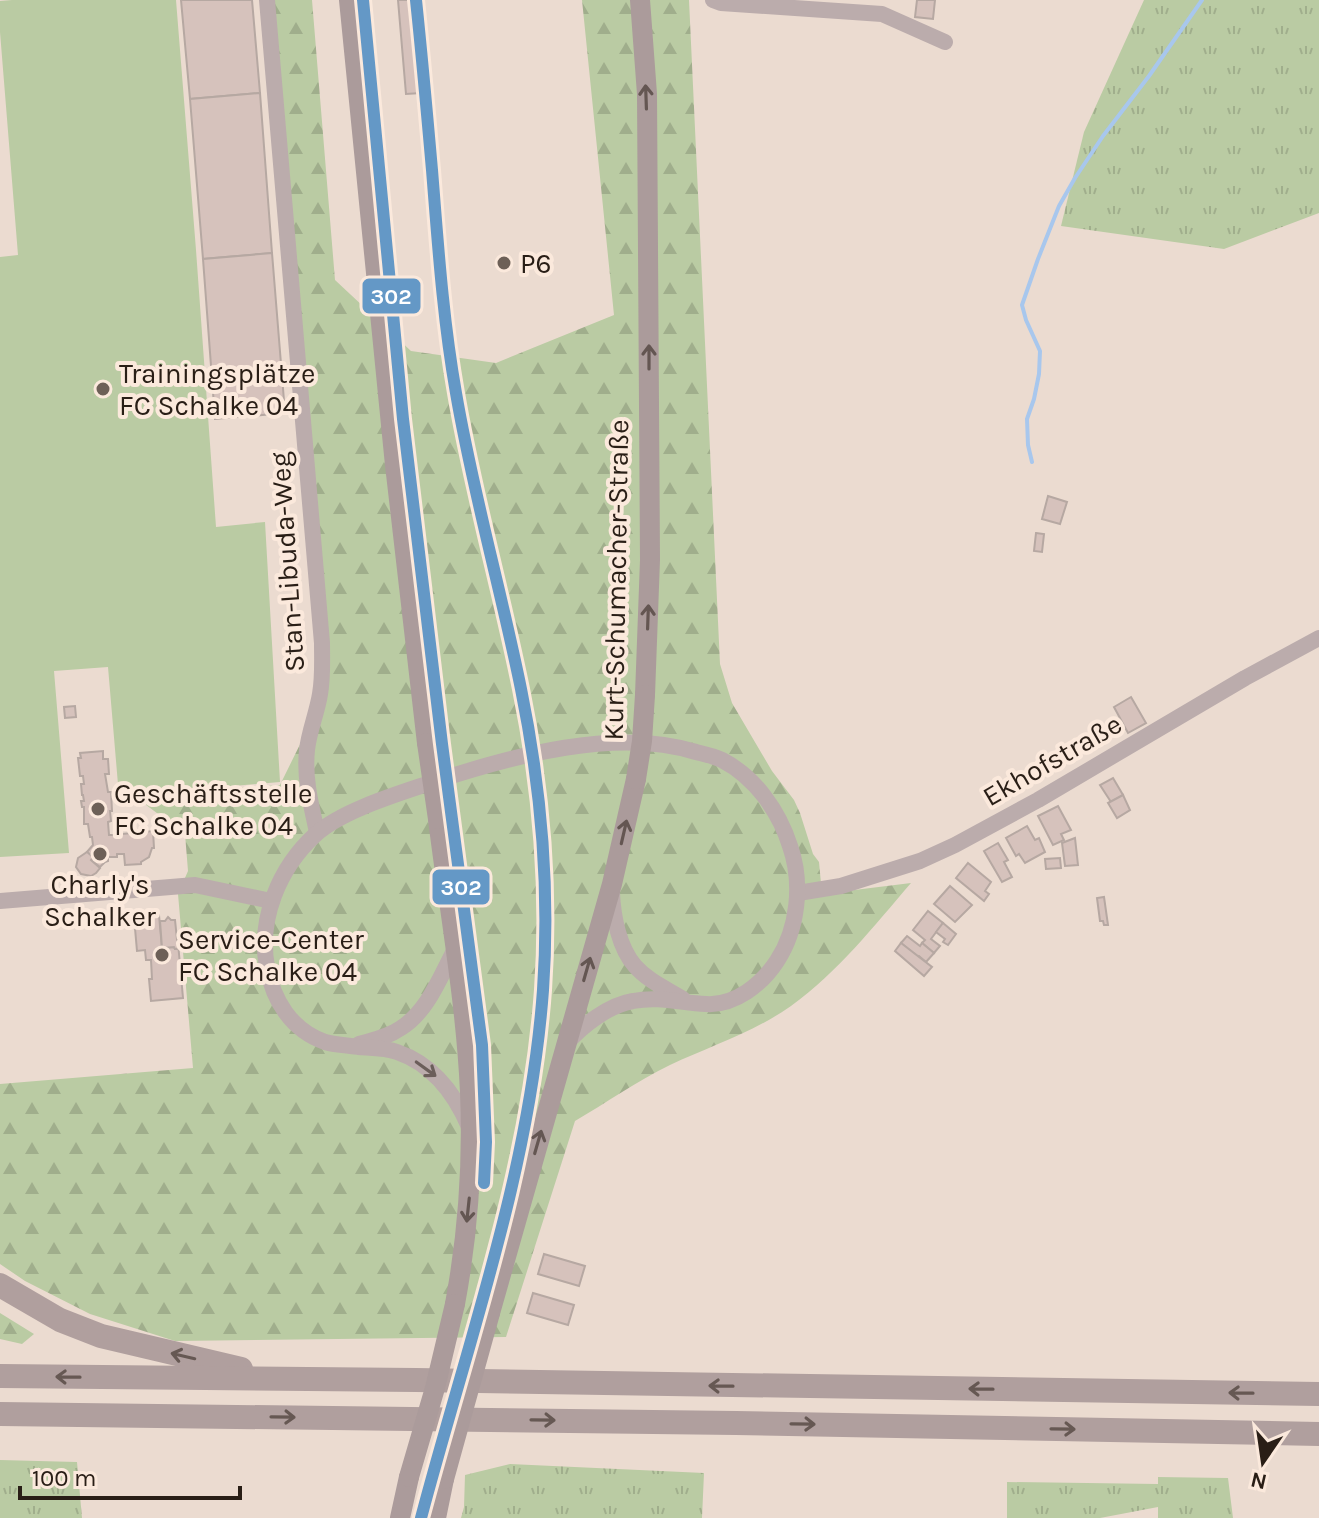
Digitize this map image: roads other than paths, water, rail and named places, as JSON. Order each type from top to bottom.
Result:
[{"type":"highway","points":[[0,1285],[60,1320],[101,1336],[286,1380]]},
{"type":"highway","points":[[0,1376],[1319,1394]]},
{"type":"highway","points":[[0,1414],[752,1423],[1319,1434]]},
{"type":"main road","points":[[349,0],[395,465],[427,743],[463,1004],[470,1090],[469,1198],[463,1261],[435,1388],[400,1518]]},
{"type":"main road","name":"Kurt-Schumacher-Straße","points":[[436,1518],[490,1313],[612,884],[642,741],[650,560],[647,94],[640,0]]},
{"type":"street","name":"Stan-Libuda-Weg","points":[[267,0],[322,643],[320,695],[307,749],[309,796],[317,832]]},
{"type":"street","points":[[713,0],[882,14],[945,42]]},
{"type":"street","name":"Ekhofstraße","points":[[798,893],[841,886],[920,861],[955,845],[1319,638]]},
{"type":"street","points":[[471,1132],[446,1088],[419,1063],[396,1051],[325,1042],[300,1028],[285,1013],[273,992],[266,965],[265,936],[271,901],[288,867],[317,832],[391,796],[524,755],[587,745],[645,742],[683,747],[721,759],[747,777],[767,799],[783,825],[793,854],[798,893],[792,930],[778,960],[759,984],[734,999],[709,1005],[659,998],[630,1001],[586,1025],[566,1044]]},
{"type":"street","points":[[612,884],[613,907],[622,944],[633,965],[688,1002]]},
{"type":"street","points":[[0,901],[195,885],[271,901]]},
{"type":"street","points":[[353,1046],[401,1028],[420,1011],[455,949]]},
{"type":"waterway","points":[[1032,462],[1027,419],[1039,374],[1040,351],[1022,305],[1038,259],[1059,206],[1075,178],[1202,0]]},
{"type":"place","name":"P6","points":[[504,263]]},
{"type":"place","name":"Trainingsplätze FC Schalke 04","points":[[103,389]]},
{"type":"place","name":"Geschäftsstelle FC Schalke 04","points":[[98,809]]},
{"type":"place","name":"Charly's Schalker","points":[[100,854]]},
{"type":"place","name":"Service-Center FC Schalke 04","points":[[162,955]]}]
